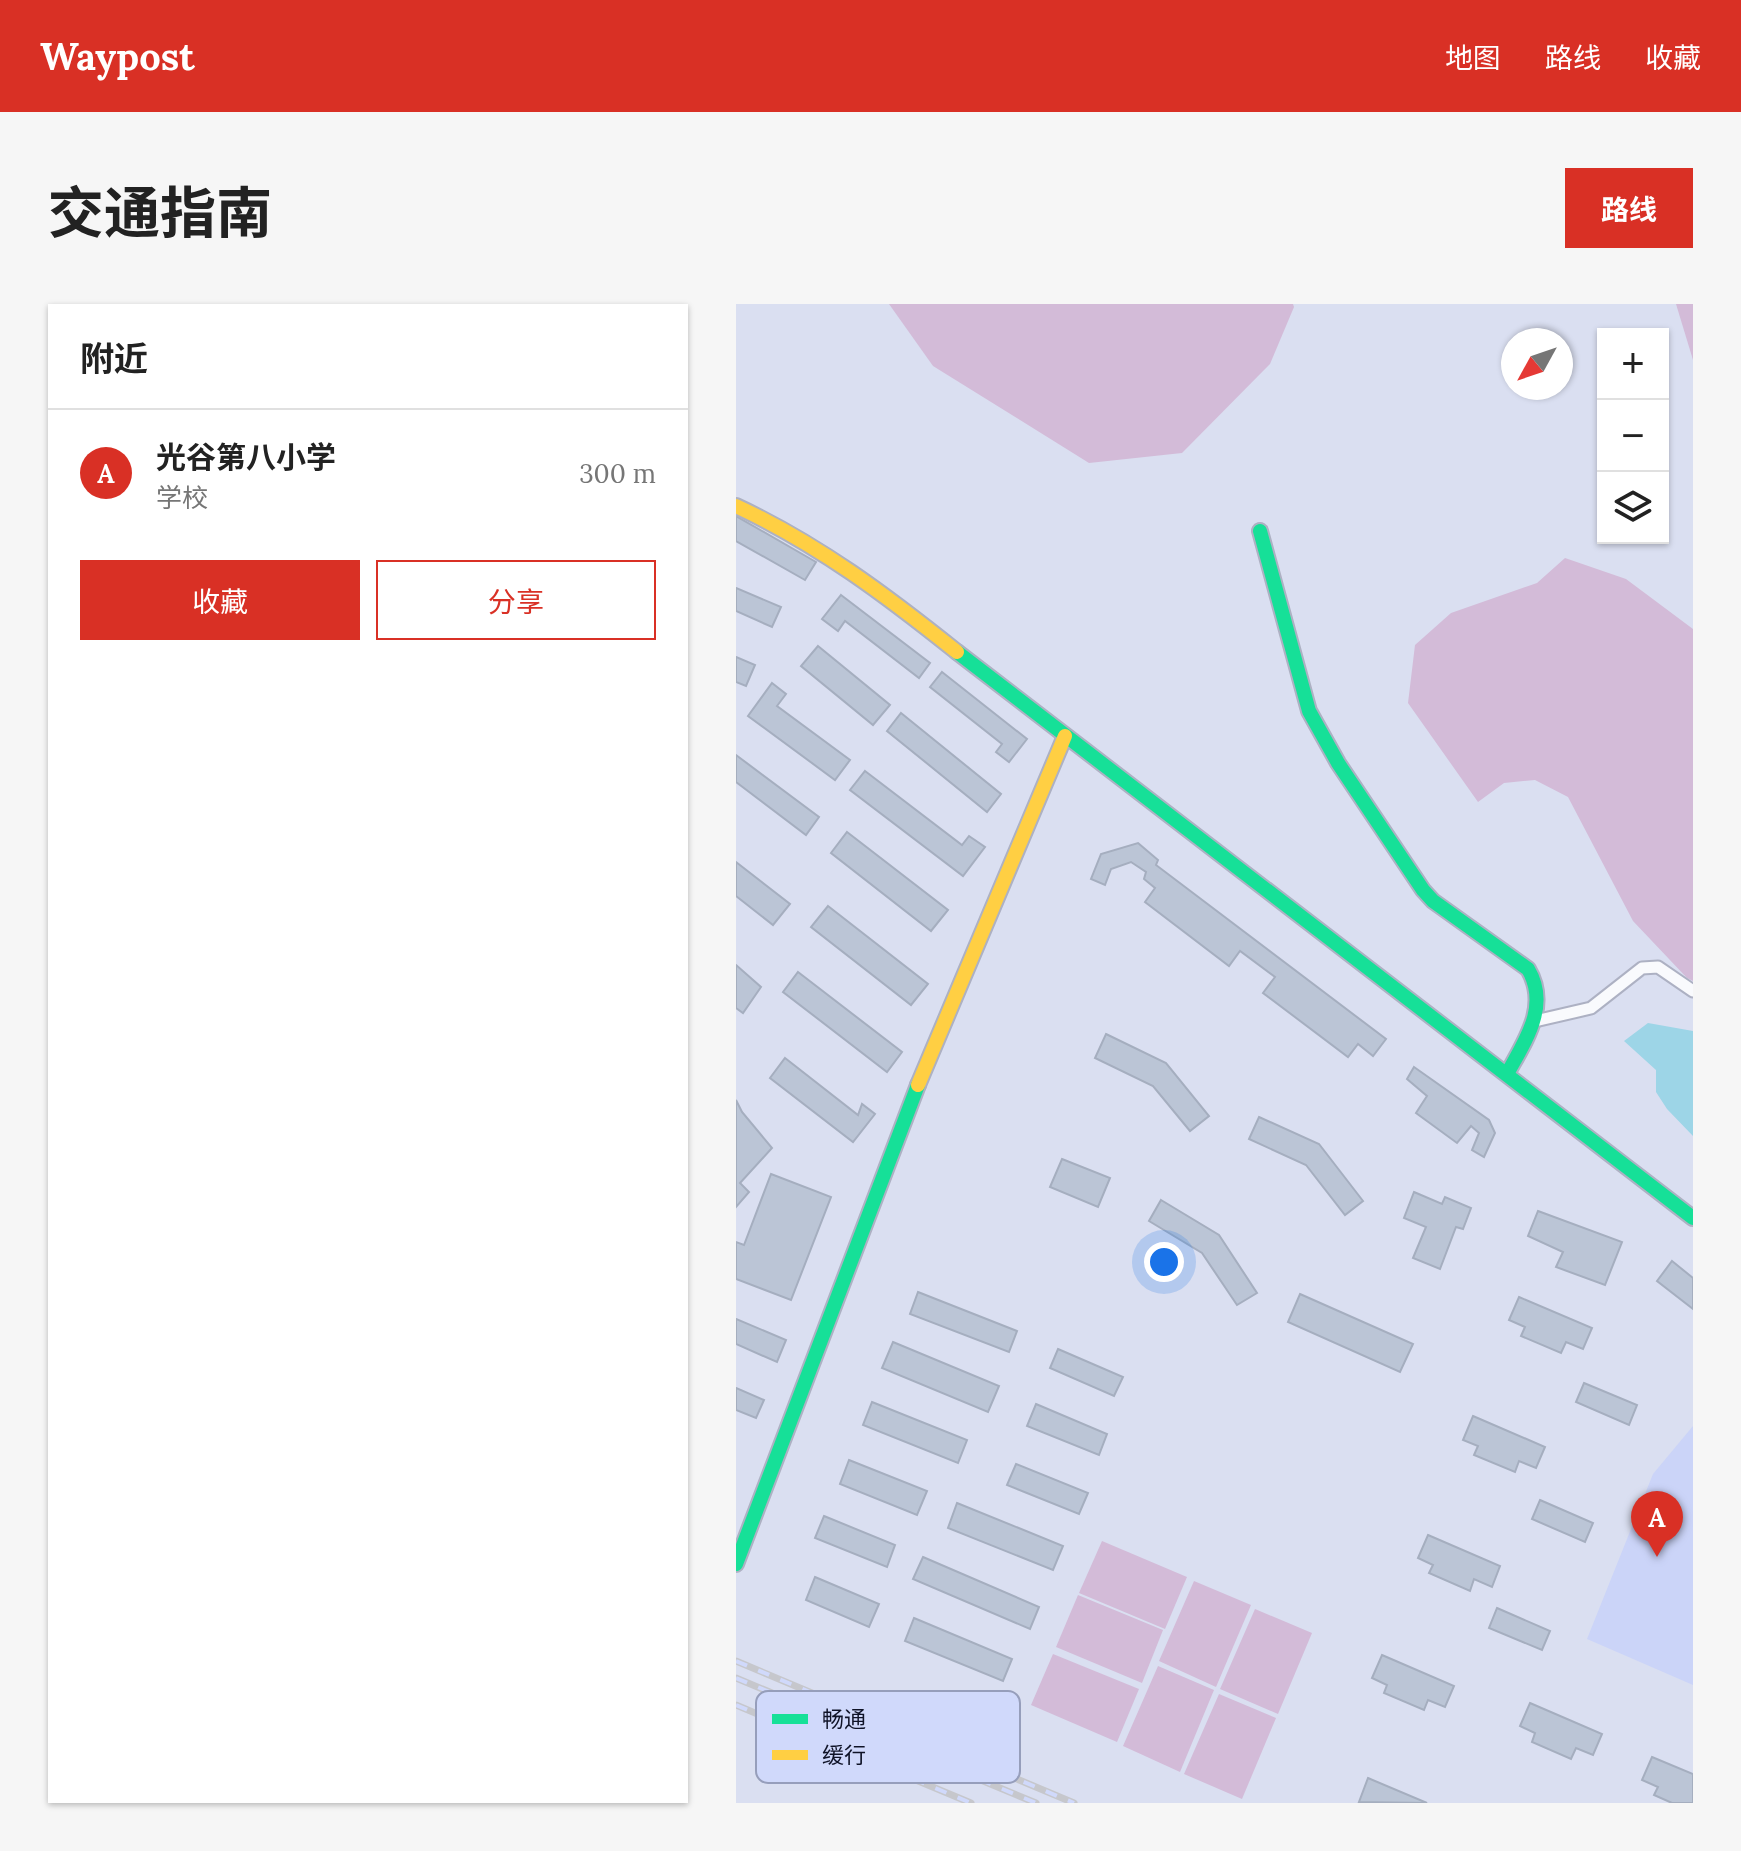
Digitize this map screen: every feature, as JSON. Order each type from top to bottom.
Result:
[{"type":"main road","points":[[736,506],[758,515],[856,573],[1693,1218]]},
{"type":"main road","points":[[1260,531],[1309,711],[1338,763],[1433,901],[1528,969],[1536,978],[1535,1021],[1507,1074]]},
{"type":"main road","points":[[736,1564],[907,1112],[1065,736]]},
{"type":"street","points":[[1535,1021],[1591,1008],[1642,968],[1658,967],[1693,991]]},
{"type":"shaded area","points":[[889,304],[1293,304],[1294,307],[1270,364],[1182,453],[1089,463],[933,366]]},
{"type":"shaded area","points":[[1676,304],[1693,304],[1693,360]]},
{"type":"shaded area","points":[[1565,558],[1626,579],[1693,629],[1693,981],[1633,921],[1568,797],[1535,780],[1504,783],[1478,802],[1408,703],[1415,645],[1451,613],[1537,583]]},
{"type":"shaded area","points":[[1648,1023],[1693,1031],[1693,1136],[1667,1109],[1656,1092],[1656,1070],[1624,1041]]},
{"type":"shaded area","points":[[1693,1426],[1693,1685],[1587,1639],[1653,1474]]},
{"type":"shaded area","points":[[1102,1541],[1187,1577],[1165,1629],[1079,1593]]},
{"type":"shaded area","points":[[1194,1581],[1251,1605],[1216,1687],[1159,1661]]},
{"type":"shaded area","points":[[1078,1595],[1163,1630],[1142,1683],[1056,1647]]},
{"type":"shaded area","points":[[1255,1609],[1312,1633],[1278,1714],[1220,1689]]},
{"type":"shaded area","points":[[1053,1654],[1139,1689],[1117,1742],[1031,1705]]},
{"type":"shaded area","points":[[1158,1666],[1214,1690],[1180,1772],[1123,1746]]},
{"type":"shaded area","points":[[1219,1694],[1276,1718],[1242,1799],[1184,1774]]},
{"type":"building","points":[[736,516],[816,562],[805,580],[736,541]]},
{"type":"building","points":[[736,588],[781,607],[772,627],[736,611]]},
{"type":"building","points":[[841,595],[930,663],[919,678],[845,621],[838,631],[822,619]]},
{"type":"building","points":[[818,646],[890,705],[873,725],[801,666]]},
{"type":"building","points":[[736,657],[755,665],[746,686],[736,682]]},
{"type":"building","points":[[942,672],[1027,739],[1009,762],[996,752],[1002,744],[930,687]]},
{"type":"building","points":[[772,683],[786,694],[777,706],[850,760],[835,780],[748,716]]},
{"type":"building","points":[[901,713],[1001,794],[987,812],[887,731]]},
{"type":"building","points":[[736,755],[819,817],[806,835],[736,782]]},
{"type":"building","points":[[865,771],[962,845],[969,836],[985,847],[963,876],[850,790]]},
{"type":"building","points":[[847,832],[948,910],[931,931],[831,853]]},
{"type":"building","points":[[1138,843],[1158,860],[1156,865],[1386,1039],[1373,1056],[1358,1044],[1348,1057],[1263,993],[1275,977],[1240,951],[1229,966],[1145,902],[1155,888],[1144,879],[1146,872],[1131,862],[1111,869],[1105,885],[1091,879],[1101,854]]},
{"type":"building","points":[[736,862],[790,904],[773,925],[736,896]]},
{"type":"building","points":[[828,906],[928,984],[911,1005],[811,927]]},
{"type":"building","points":[[736,965],[761,987],[743,1013],[736,1008]]},
{"type":"building","points":[[798,972],[902,1052],[887,1072],[783,992]]},
{"type":"building","points":[[1106,1034],[1166,1063],[1209,1116],[1190,1131],[1153,1086],[1095,1058]]},
{"type":"building","points":[[785,1058],[858,1115],[862,1104],[875,1114],[853,1142],[770,1078]]},
{"type":"building","points":[[1414,1067],[1489,1120],[1495,1133],[1484,1157],[1472,1150],[1479,1133],[1471,1126],[1457,1143],[1416,1113],[1427,1096],[1407,1079]]},
{"type":"building","points":[[736,1100],[772,1148],[740,1183],[749,1192],[736,1207]]},
{"type":"building","points":[[1259,1117],[1319,1144],[1363,1201],[1345,1215],[1306,1165],[1249,1139]]},
{"type":"building","points":[[1062,1159],[1110,1178],[1098,1207],[1050,1187]]},
{"type":"building","points":[[771,1174],[831,1197],[791,1300],[736,1279],[736,1242],[744,1245]]},
{"type":"building","points":[[1414,1192],[1442,1204],[1445,1197],[1471,1208],[1463,1229],[1456,1227],[1440,1269],[1413,1258],[1426,1227],[1404,1218]]},
{"type":"building","points":[[1161,1200],[1219,1235],[1257,1293],[1237,1305],[1202,1253],[1149,1221]]},
{"type":"building","points":[[1538,1211],[1622,1242],[1605,1285],[1556,1267],[1563,1252],[1528,1236]]},
{"type":"building","points":[[1672,1261],[1693,1278],[1693,1309],[1657,1281]]},
{"type":"building","points":[[918,1292],[1017,1331],[1009,1352],[910,1314]]},
{"type":"building","points":[[1300,1294],[1413,1344],[1400,1372],[1288,1322]]},
{"type":"building","points":[[1519,1297],[1592,1328],[1583,1349],[1566,1342],[1561,1353],[1521,1336],[1525,1327],[1509,1320]]},
{"type":"building","points":[[736,1319],[786,1340],[777,1362],[736,1344]]},
{"type":"building","points":[[893,1342],[999,1386],[988,1412],[882,1368]]},
{"type":"building","points":[[1058,1349],[1123,1377],[1114,1396],[1050,1368]]},
{"type":"building","points":[[1584,1383],[1637,1405],[1629,1425],[1576,1402]]},
{"type":"building","points":[[736,1388],[764,1400],[756,1418],[736,1410]]},
{"type":"building","points":[[872,1402],[967,1440],[958,1463],[863,1425]]},
{"type":"building","points":[[1036,1404],[1107,1434],[1099,1455],[1027,1426]]},
{"type":"building","points":[[1473,1416],[1545,1447],[1536,1468],[1519,1461],[1515,1472],[1474,1455],[1478,1446],[1463,1440]]},
{"type":"building","points":[[849,1460],[927,1491],[917,1515],[840,1484]]},
{"type":"building","points":[[1016,1464],[1088,1493],[1079,1514],[1007,1485]]},
{"type":"building","points":[[1540,1500],[1593,1523],[1585,1542],[1532,1519]]},
{"type":"building","points":[[957,1503],[1063,1546],[1053,1570],[948,1528]]},
{"type":"building","points":[[824,1516],[895,1545],[887,1567],[815,1538]]},
{"type":"building","points":[[1428,1535],[1500,1566],[1492,1587],[1474,1579],[1470,1591],[1429,1573],[1433,1565],[1418,1558]]},
{"type":"building","points":[[923,1557],[1039,1607],[1030,1629],[913,1579]]},
{"type":"building","points":[[815,1577],[879,1604],[869,1627],[806,1600]]},
{"type":"building","points":[[1497,1608],[1550,1631],[1542,1650],[1489,1628]]},
{"type":"building","points":[[914,1618],[1012,1659],[1003,1681],[905,1641]]},
{"type":"building","points":[[1382,1655],[1454,1686],[1445,1707],[1428,1700],[1424,1710],[1384,1693],[1387,1685],[1372,1678]]},
{"type":"building","points":[[1530,1703],[1602,1734],[1593,1755],[1576,1748],[1571,1759],[1532,1742],[1535,1733],[1520,1726]]},
{"type":"building","points":[[1652,1757],[1693,1774],[1693,1803],[1672,1803],[1654,1795],[1658,1787],[1642,1780]]},
{"type":"building","points":[[1368,1778],[1427,1803],[1359,1802]]},
{"type":"railway","points":[[736,1661],[807,1691]]},
{"type":"railway","points":[[736,1678],[767,1691]]},
{"type":"railway","points":[[736,1705],[756,1713]]},
{"type":"railway","points":[[1020,1780],[1074,1803]]},
{"type":"railway","points":[[923,1783],[971,1803]]},
{"type":"railway","points":[[988,1783],[1036,1803]]},
{"type":"traffic: fast","points":[[1260,531],[1309,711],[1338,763],[1433,901],[1528,969],[1537,996],[1536,1010],[1527,1036],[1507,1074]]},
{"type":"traffic: fast","points":[[957,652],[1693,1218]]},
{"type":"traffic: fast","points":[[736,1564],[918,1085]]},
{"type":"traffic: slow","points":[[736,506],[824,554],[957,652]]},
{"type":"traffic: slow","points":[[918,1085],[1065,736]]},
{"type":"place","name":"光谷第八小学","points":[[1657,1557]]}]
